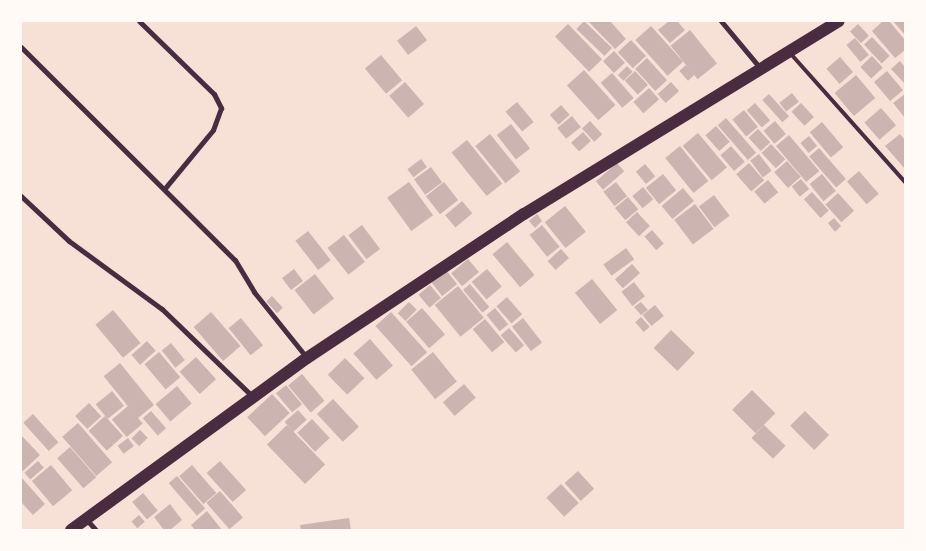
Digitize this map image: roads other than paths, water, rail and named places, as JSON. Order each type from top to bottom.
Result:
[{"type":"main road","points":[[71,530],[307,358],[524,214],[839,21]]},
{"type":"street","points":[[139,21],[214,94],[221,108],[213,130],[165,188]]},
{"type":"street","points":[[721,21],[762,69]]},
{"type":"street","points":[[21,47],[165,188],[235,260],[254,292],[307,358]]},
{"type":"street","points":[[21,196],[69,241],[162,309],[252,397]]},
{"type":"street","points":[[86,519],[96,530]]},
{"type":"lane","points":[[789,52],[905,182]]}]
